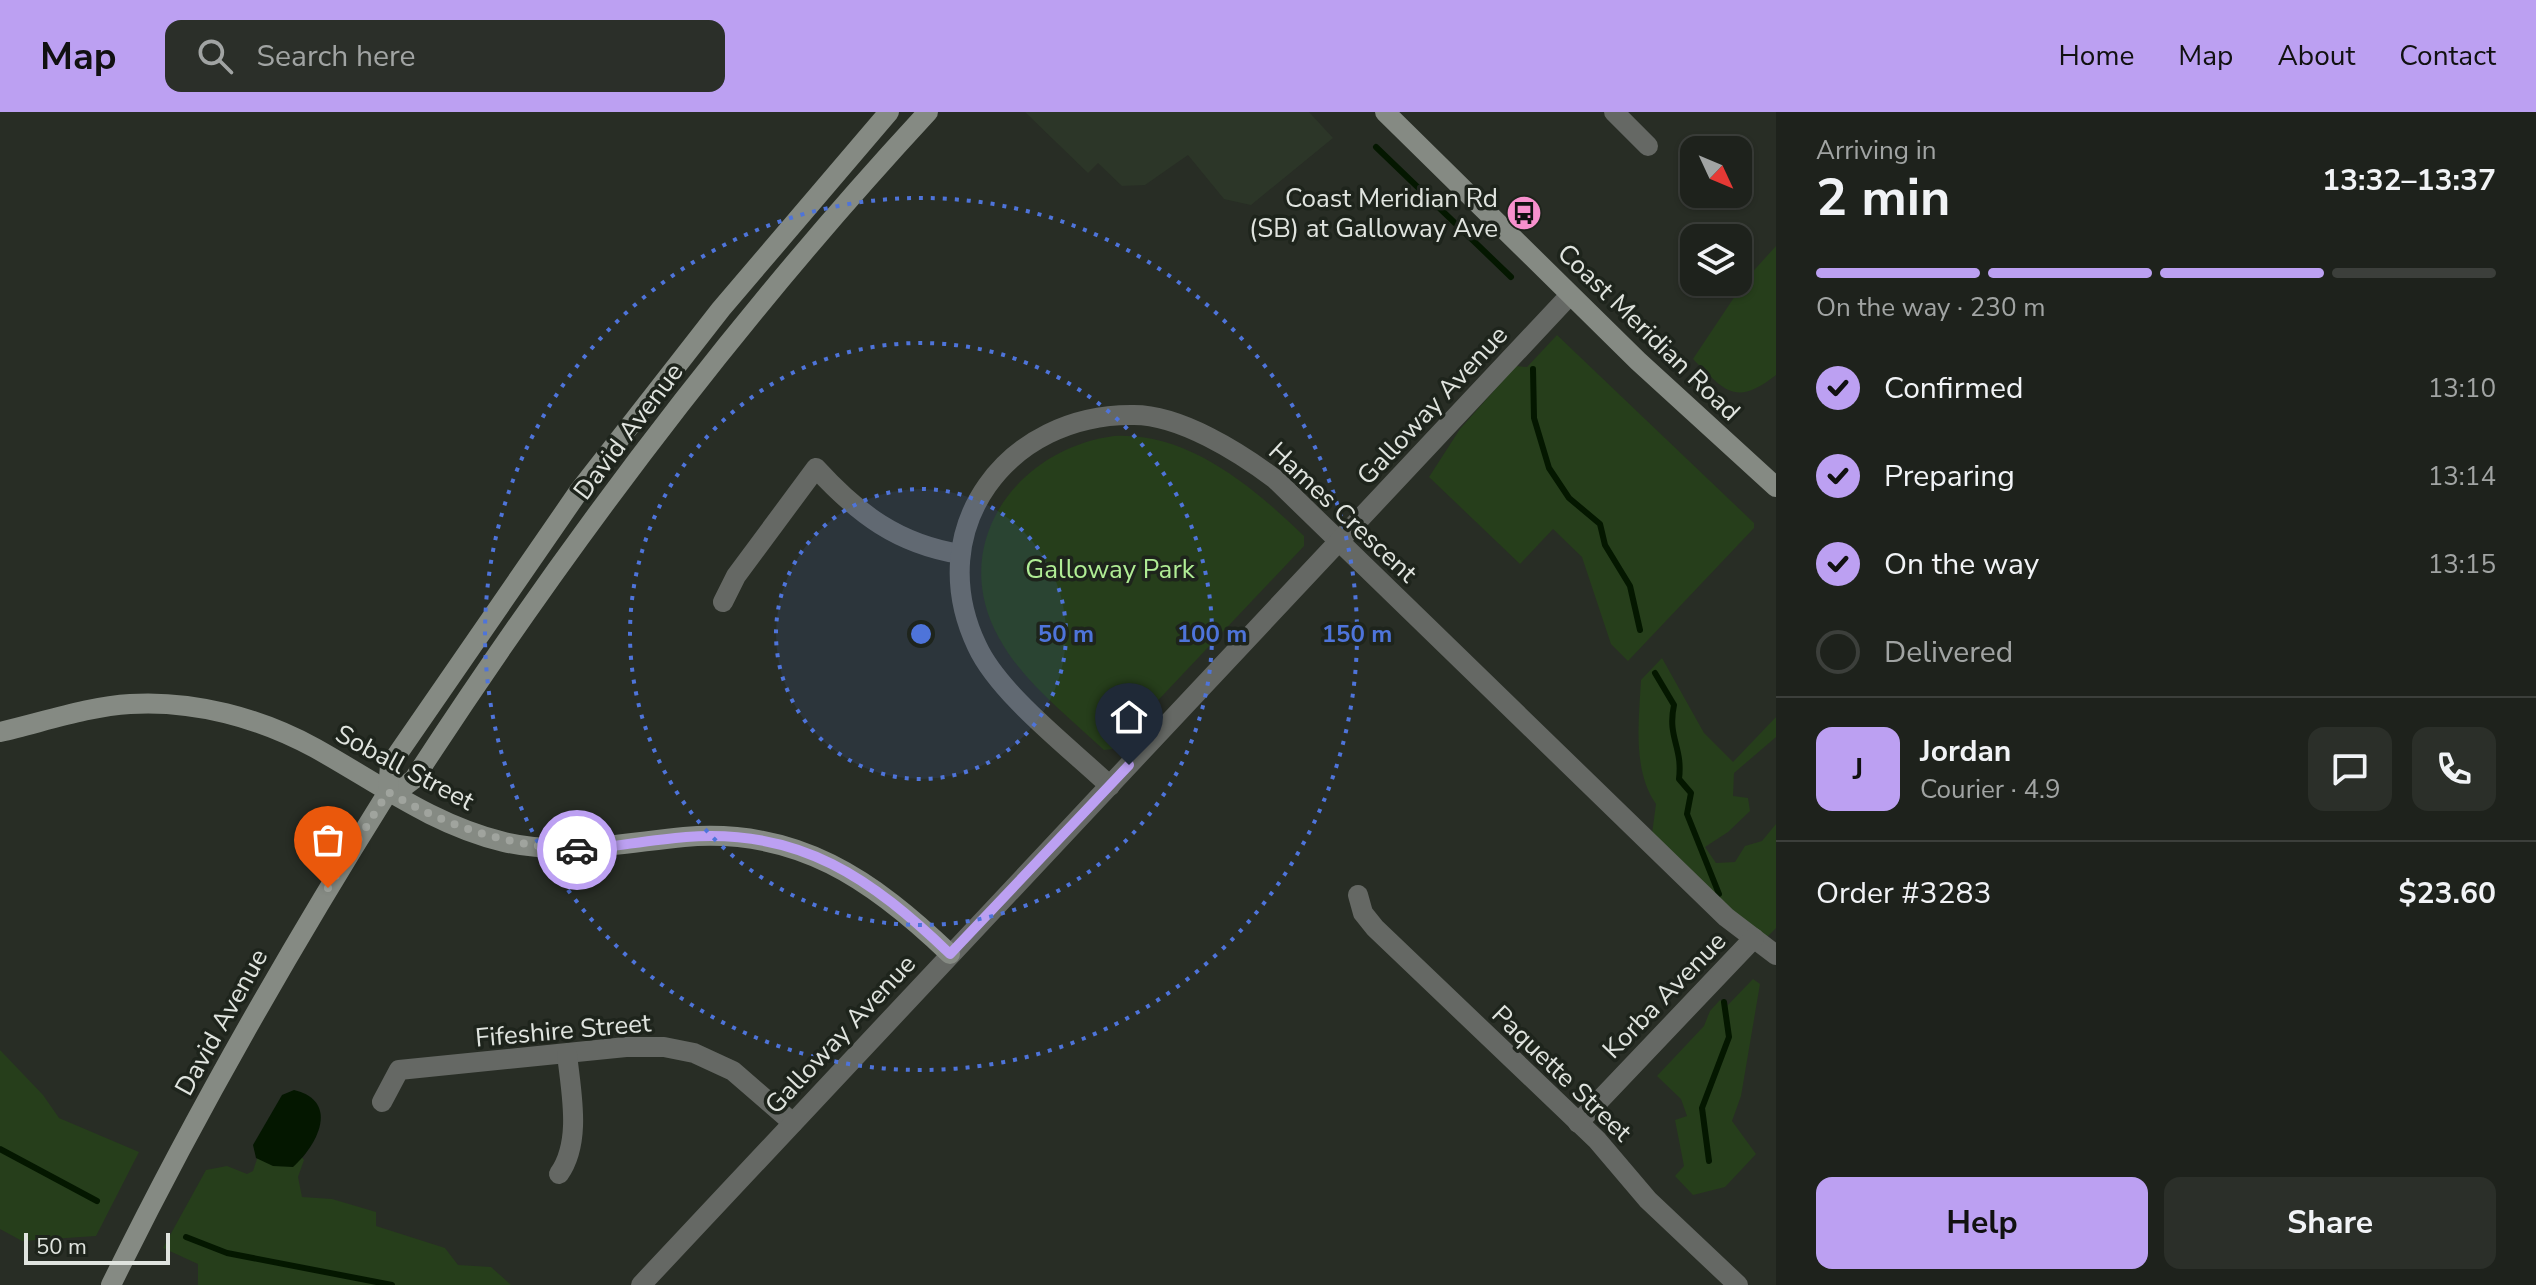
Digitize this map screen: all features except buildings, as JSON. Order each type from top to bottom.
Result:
[{"type":"main road","name":"David Avenue","points":[[111,1285],[183,1144],[300,933],[388,792],[390,765],[579,491],[721,309],[889,112]]},
{"type":"main road","name":"David Avenue","points":[[388,792],[402,788],[414,779],[541,592],[669,420],[795,264],[928,112]]},
{"type":"main road","name":"Coast Meridian Road","points":[[1385,112],[1570,295],[1776,487]]},
{"type":"main road","name":"Soball Street","points":[[0,732],[129,704],[216,709],[313,747],[388,792],[458,828],[529,847],[576,850],[719,836],[799,851],[872,885],[908,913],[950,954]]},
{"type":"street","points":[[1614,112],[1648,146]]},
{"type":"street","name":"Galloway Avenue","points":[[641,1285],[1570,295]]},
{"type":"street","name":"Hames Crescent","points":[[1110,786],[1006,687],[987,663],[962,606],[958,576],[960,554],[977,500],[1012,456],[1043,435],[1067,424],[1097,416],[1136,414],[1177,426],[1240,455],[1275,479],[1726,917],[1776,955]]},
{"type":"street","points":[[723,602],[736,576],[816,468],[856,509],[890,533],[921,546],[960,554]]},
{"type":"street","name":"Paquette Street","points":[[1358,895],[1363,913],[1375,928],[1578,1123],[1648,1200],[1738,1285]]},
{"type":"street","name":"Korba Avenue","points":[[1578,1123],[1754,938]]},
{"type":"street","name":"Fifeshire Street","points":[[382,1102],[399,1070],[648,1046],[694,1053],[733,1071],[793,1123]]},
{"type":"street","points":[[559,1174],[568,1159],[572,1138],[567,1054]]},
{"type":"shaded area","points":[[1025,112],[1309,112],[1333,138],[1251,205],[1224,199],[1188,155],[1145,185],[1122,186],[1098,163],[1088,173]]},
{"type":"shaded area","points":[[294,1090],[317,1104],[320,1124],[310,1147],[293,1167],[273,1166],[256,1158],[253,1145],[282,1095]]},
{"type":"green space","points":[[1776,246],[1776,375],[1750,390],[1731,391],[1714,380],[1693,359],[1735,296],[1752,296],[1752,272]]},
{"type":"green space","points":[[1557,335],[1754,523],[1754,528],[1628,661],[1611,644],[1582,557],[1553,529],[1520,564],[1429,477],[1460,429],[1516,366],[1527,367]]},
{"type":"green space","name":"Galloway Park","points":[[1114,436],[1142,437],[1168,443],[1218,466],[1284,517],[1304,536],[1304,546],[1112,749],[1104,750],[1047,698],[1009,654],[985,603],[981,569],[987,537],[1000,507],[1021,481],[1047,460],[1079,445]]},
{"type":"green space","points":[[1662,658],[1704,733],[1733,762],[1776,717],[1776,737],[1734,773],[1733,796],[1748,798],[1750,811],[1728,832],[1705,847],[1716,863],[1735,862],[1745,846],[1762,841],[1776,824],[1776,928],[1764,940],[1652,834],[1656,804],[1648,791],[1640,760],[1639,711],[1641,680]]},
{"type":"green space","points":[[1753,979],[1760,984],[1741,1096],[1732,1121],[1756,1154],[1725,1187],[1693,1195],[1675,1176],[1684,1166],[1675,1120],[1687,1116],[1681,1099],[1657,1076],[1704,1026],[1710,1011],[1720,1000],[1727,1006]]},
{"type":"green space","points":[[0,1050],[43,1095],[59,1118],[139,1152],[96,1236],[22,1241],[0,1229]]},
{"type":"green space","points":[[299,1154],[304,1160],[298,1177],[302,1197],[332,1199],[376,1212],[376,1226],[445,1248],[458,1265],[491,1267],[511,1285],[198,1285],[198,1264],[163,1248],[206,1170],[227,1166],[247,1174],[253,1171],[258,1156]]},
{"type":"waterway","points":[[1376,147],[1511,277]]},
{"type":"waterway","points":[[1533,369],[1534,418],[1549,468],[1569,498],[1600,524],[1605,545],[1630,586],[1640,630]]},
{"type":"waterway","points":[[1655,673],[1674,705],[1672,726],[1679,758],[1679,779],[1691,793],[1687,814],[1719,894]]},
{"type":"waterway","points":[[1709,1161],[1702,1108],[1729,1037],[1724,1002]]},
{"type":"waterway","points":[[0,1149],[97,1201]]},
{"type":"waterway","points":[[186,1237],[227,1253],[392,1285]]},
{"type":"way so far","points":[[328,888],[388,792],[429,816],[483,836],[529,847],[577,850]]},
{"type":"place","name":"Coast Meridian Rd (SB) at Galloway Ave","points":[[1524,213]]},
{"type":"route","points":[[577,850],[686,837],[719,836],[772,843],[824,860],[872,885],[908,913],[950,954],[1129,765]]}]
